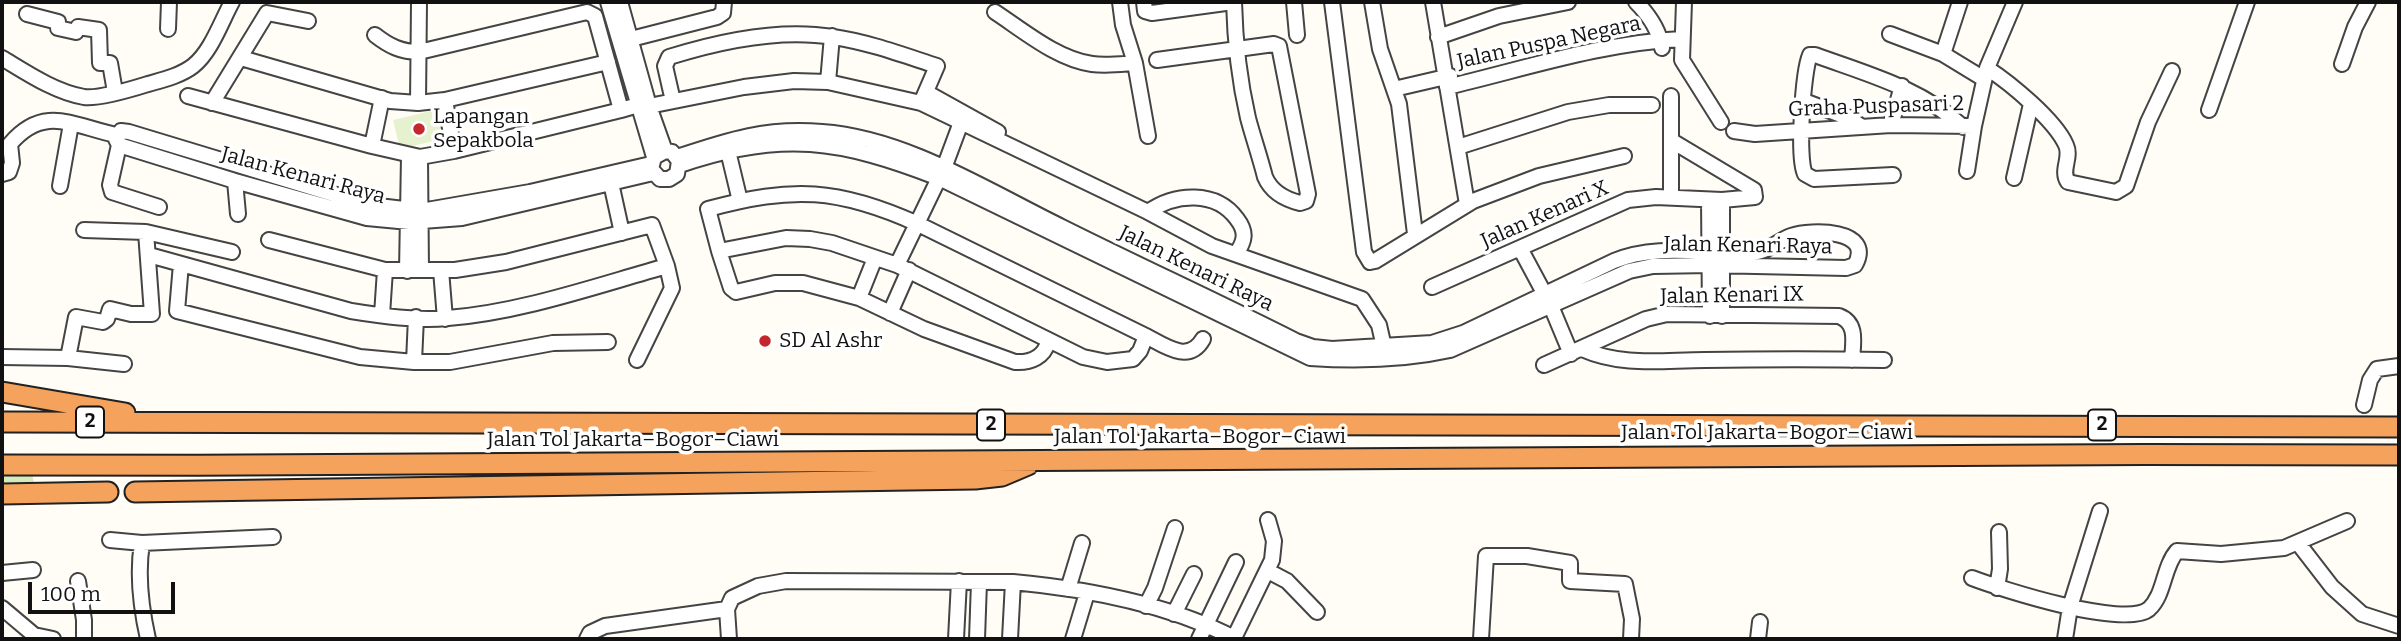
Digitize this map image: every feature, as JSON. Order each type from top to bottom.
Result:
[{"type":"highway","points":[[2,391],[178,423]]},
{"type":"highway","name":"Jalan Tol Jakarta–Bogor–Ciawi","points":[[2,422],[2399,426]]},
{"type":"highway","name":"Jalan Tol Jakarta–Bogor–Ciawi","points":[[2,464],[1035,461],[2098,453],[2399,455]]},
{"type":"highway","points":[[135,492],[975,479],[1002,476],[1035,461]]},
{"type":"highway","points":[[2,494],[35,491],[108,492]]},
{"type":"street","points":[[168,29],[169,2]]},
{"type":"street","points":[[2,58],[39,80],[84,97],[115,92],[164,79],[193,66],[205,51],[232,2]]},
{"type":"street","points":[[418,103],[419,2]]},
{"type":"street","points":[[608,2],[663,161]]},
{"type":"street","points":[[620,2],[631,39],[643,106]]},
{"type":"street","points":[[631,39],[717,17],[723,13],[724,2]]},
{"type":"street","points":[[1120,2],[1149,136]]},
{"type":"street","points":[[1144,2],[1145,11],[1152,13],[1233,2],[1236,49],[1248,117],[1265,177],[1275,192],[1292,201],[1302,203],[1307,200],[1280,47],[1274,44],[1236,49],[1157,60]]},
{"type":"street","points":[[1294,2],[1297,35]]},
{"type":"street","points":[[1332,2],[1364,252],[1368,260],[1374,261],[1470,202],[1539,176],[1624,156]]},
{"type":"street","points":[[1372,2],[1380,50],[1398,104],[1415,234]]},
{"type":"street","points":[[1433,2],[1470,202]]},
{"type":"street","points":[[1440,2],[1441,36]]},
{"type":"street","points":[[1441,36],[1499,16],[1568,2]]},
{"type":"street","points":[[1636,2],[1652,20],[1661,45],[1681,44]]},
{"type":"street","points":[[1684,2],[1681,44],[1684,65],[1721,122]]},
{"type":"street","points":[[1943,54],[1960,2]]},
{"type":"street","name":"Graha Puspasari 2","points":[[1734,131],[1755,134],[1891,125],[1968,127],[2015,2]]},
{"type":"street","points":[[2209,110],[2248,2]]},
{"type":"street","points":[[2342,64],[2355,27],[2368,2]]},
{"type":"street","points":[[212,103],[267,12],[308,20]]},
{"type":"street","points":[[375,35],[390,47],[419,52],[587,12],[595,16],[621,110]]},
{"type":"street","points":[[995,12],[1070,57],[1089,63],[1135,63]]},
{"type":"street","points":[[27,14],[58,22],[58,28],[76,32],[78,27],[99,30],[100,63],[110,64],[115,92]]},
{"type":"street","points":[[1890,34],[2009,84],[2051,124],[2067,147],[2064,174],[2068,181],[2120,191],[2126,186],[2148,122],[2172,71]]},
{"type":"street","points":[[673,101],[665,66],[669,57],[739,39],[795,35],[832,36],[937,66],[923,98]]},
{"type":"street","points":[[828,82],[832,36]]},
{"type":"street","name":"Jalan Puspa Negara","points":[[1394,89],[1449,86],[1569,60],[1661,45]]},
{"type":"street","points":[[1893,175],[1809,177],[1805,174],[1800,161],[1808,60],[1812,55],[1902,86],[1968,127],[1967,171]]},
{"type":"street","points":[[241,58],[382,98],[418,103],[444,100],[608,62]]},
{"type":"street","points":[[188,96],[414,156],[454,151],[621,110],[768,83],[828,82],[923,98],[1212,246],[1362,299],[1379,325],[1375,351]]},
{"type":"street","points":[[1891,125],[1902,86]]},
{"type":"street","points":[[1671,96],[1671,197]]},
{"type":"street","points":[[372,146],[382,98]]},
{"type":"street","points":[[444,100],[454,151]]},
{"type":"street","points":[[1804,102],[1850,118],[1862,127]]},
{"type":"street","points":[[2014,178],[2031,104]]},
{"type":"street","points":[[1461,147],[1568,111],[1609,105],[1651,105]]},
{"type":"street","points":[[890,313],[918,224],[942,173],[962,118]]},
{"type":"street","name":"Jalan Kenari Raya","points":[[6,145],[34,123],[61,120],[235,181],[367,218],[462,218],[611,183],[663,161],[736,137],[788,130],[845,135],[870,141],[942,173],[1279,338],[1312,347],[1375,351],[1450,338],[1547,300],[1614,261],[1642,251],[1716,258],[1846,268],[1857,263],[1858,249],[1853,239],[1845,235],[1810,233],[1793,235],[1778,245],[1759,251],[1716,258]]},
{"type":"street","points":[[60,186],[71,124]]},
{"type":"street","name":"Jalan Kenari Raya","points":[[118,140],[121,131],[130,132],[415,217],[663,161],[785,142],[822,145],[876,155],[942,173]]},
{"type":"street","points":[[118,140],[110,185],[112,192],[159,207]]},
{"type":"street","name":"Jalan Kenari X","points":[[1432,287],[1521,250],[1628,200],[1671,197],[1752,199],[1756,196],[1754,190],[1672,141]]},
{"type":"street","points":[[2,174],[9,172],[12,163],[6,145]]},
{"type":"street","points":[[728,151],[740,201]]},
{"type":"street","points":[[414,156],[414,271]]},
{"type":"street","points":[[235,181],[238,214]]},
{"type":"street","points":[[611,183],[622,233]]},
{"type":"street","points":[[1048,342],[1045,351],[1038,357],[1030,361],[1016,362],[924,329],[859,298],[803,283],[775,283],[736,292],[731,288],[708,209],[777,195],[816,193],[881,208],[1183,352],[1195,350],[1203,339]]},
{"type":"street","points":[[1148,212],[1160,203],[1175,198],[1214,199],[1221,202],[1237,217],[1245,234],[1236,254]]},
{"type":"street","points":[[1716,200],[1716,316]]},
{"type":"street","points":[[269,240],[385,270],[441,270],[506,262],[652,225],[667,266],[671,292],[637,360]]},
{"type":"street","points":[[84,230],[146,232],[232,252]]},
{"type":"street","points":[[68,358],[76,317],[103,322],[110,310],[152,314],[146,232]]},
{"type":"street","points":[[719,251],[786,238],[832,243],[903,268],[1048,342],[1095,361],[1135,358],[1146,336]]},
{"type":"street","points":[[1521,250],[1577,352],[1637,363],[1701,360],[1884,360]]},
{"type":"street","points":[[149,255],[351,311],[382,316],[445,318],[514,307],[667,266]]},
{"type":"street","points":[[859,298],[875,258]]},
{"type":"street","points":[[181,264],[177,311],[360,357],[450,362],[553,343],[608,342]]},
{"type":"street","points":[[382,316],[385,270]]},
{"type":"street","points":[[441,270],[445,318]]},
{"type":"street","name":"Jalan Kenari IX","points":[[1544,365],[1657,316],[1839,316],[1849,321],[1851,326],[1852,360]]},
{"type":"street","points":[[414,362],[416,317]]},
{"type":"street","points":[[2,357],[68,358],[124,364]]},
{"type":"street","points":[[2364,405],[2370,380],[2377,369],[2399,366]]},
{"type":"street","points":[[2065,639],[2070,607],[2100,511]]},
{"type":"street","points":[[729,639],[727,609],[732,598],[758,586],[775,582],[959,581],[1013,582],[1068,589],[1174,614],[1235,638],[1272,560],[1274,541],[1268,520]]},
{"type":"street","points":[[1972,578],[2035,600],[2114,613],[2139,613],[2146,611],[2153,603],[2177,551],[2234,554],[2284,548],[2347,521]]},
{"type":"street","points":[[1146,606],[1155,588],[1175,528]]},
{"type":"street","points":[[1997,588],[2000,569],[1999,532]]},
{"type":"street","points":[[110,540],[142,543],[273,537]]},
{"type":"street","points":[[142,543],[138,564],[143,620],[148,639]]},
{"type":"street","points":[[1068,589],[1082,543]]},
{"type":"street","points":[[2298,543],[2332,587],[2362,614],[2399,626]]},
{"type":"street","points":[[1481,639],[1486,556],[1527,556],[1570,563],[1570,581],[1625,584],[1632,619],[1631,639]]},
{"type":"street","points":[[1199,639],[1236,562]]},
{"type":"street","points":[[2,573],[33,570]]},
{"type":"street","points":[[1268,570],[1287,581],[1317,612]]},
{"type":"street","points":[[1174,614],[1194,574]]},
{"type":"street","points":[[78,581],[84,639]]},
{"type":"street","points":[[956,639],[959,581]]},
{"type":"street","points":[[977,639],[979,582]]},
{"type":"street","points":[[1010,639],[1013,582]]},
{"type":"street","points":[[1073,639],[1087,593]]},
{"type":"street","points":[[2,608],[34,635],[53,639]]},
{"type":"street","points":[[587,639],[590,633],[605,626],[727,609]]},
{"type":"street","points":[[1758,639],[1760,622]]},
{"type":"green space","name":"Lapangan Sepakbola","points":[[439,109],[446,138],[400,149],[393,120]]},
{"type":"green space","points":[[2,465],[31,465],[35,491],[2,494]]},
{"type":"place","name":"Lapangan Sepakbola","points":[[419,129]]},
{"type":"place","name":"SD Al Ashr","points":[[765,341]]}]
